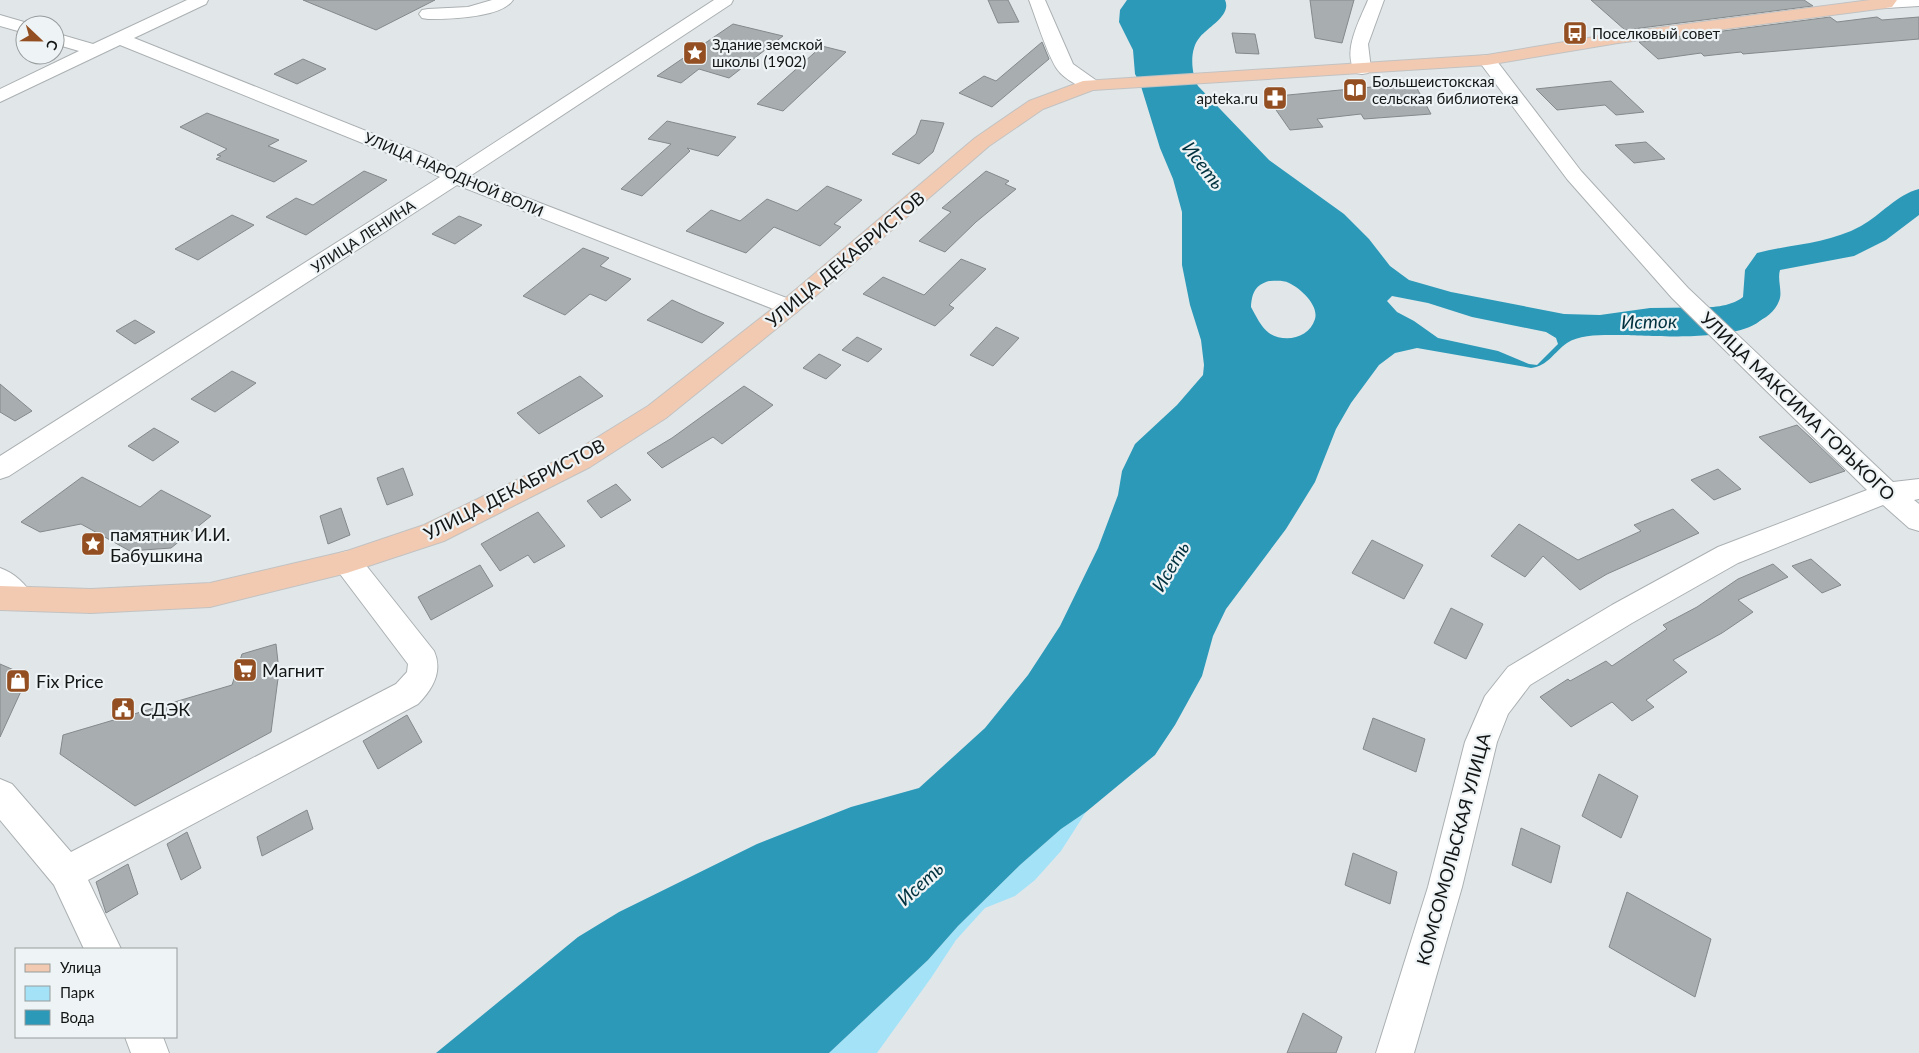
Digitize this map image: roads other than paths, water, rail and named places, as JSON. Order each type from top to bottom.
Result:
[{"type":"main road","name":"УЛИЦА ДЕКАБРИСТОВ","points":[[6,592],[91,601],[210,594],[347,562],[434,533],[581,460],[656,412],[789,307],[982,142],[1036,105],[1098,84],[1362,70],[1487,60],[1618,38],[1888,1]]},
{"type":"street","points":[[0,96],[200,0]]},
{"type":"street","points":[[428,14],[458,14],[498,4],[505,0]]},
{"type":"street","name":"УЛИЦА ЛЕНИНА","points":[[0,469],[455,177],[725,0]]},
{"type":"street","points":[[1037,0],[1065,67],[1098,84]]},
{"type":"street","points":[[1362,70],[1359,44],[1376,0]]},
{"type":"street","points":[[1888,1],[1919,1]]},
{"type":"street","points":[[0,20],[15,25]]},
{"type":"street","name":"УЛИЦА НАРОДНОЙ ВОЛИ","points":[[121,39],[419,159],[455,177],[789,307]]},
{"type":"street","points":[[65,41],[96,51]]},
{"type":"street","name":"УЛИЦА МАКСИМА ГОРЬКОГО","points":[[1487,60],[1574,175],[1680,293],[1887,493],[1919,520]]},
{"type":"street","name":"КОМСОМОЛЬСКАЯ УЛИЦА","points":[[1395,1053],[1445,887],[1481,742],[1496,706],[1520,676],[1622,614],[1728,555],[1887,493],[1919,489]]},
{"type":"street","points":[[66,873],[407,694],[417,684],[424,670],[423,660],[347,562]]},
{"type":"street","points":[[0,795],[66,873],[103,948]]},
{"type":"street","points":[[144,1038],[150,1053]]},
{"type":"water","name":"Исеть","points":[[1127,0],[1225,0],[1225,11],[1222,16],[1200,37],[1194,48],[1192,61],[1198,86],[1269,160],[1344,214],[1369,239],[1390,266],[1409,280],[1451,292],[1564,314],[1600,315],[1650,308],[1727,307],[1750,301],[1761,301],[1767,307],[1762,319],[1748,328],[1703,336],[1606,335],[1578,338],[1567,343],[1542,365],[1531,368],[1417,348],[1395,353],[1379,365],[1351,403],[1336,429],[1315,482],[1286,529],[1226,609],[1213,636],[1202,676],[1175,725],[1155,755],[1086,812],[1061,829],[1020,865],[958,926],[928,960],[829,1053],[436,1053],[578,937],[619,912],[757,844],[851,807],[919,788],[985,728],[1028,675],[1060,626],[1098,548],[1118,495],[1122,471],[1135,444],[1177,405],[1203,375],[1204,365],[1201,340],[1190,305],[1182,265],[1182,212],[1173,179],[1160,148],[1140,83],[1135,74],[1133,50],[1119,22],[1120,10]],"holes":[[[1269,281],[1289,283],[1308,298],[1314,308],[1315,319],[1312,326],[1302,335],[1289,338],[1275,336],[1269,333],[1259,321],[1251,307],[1251,302],[1257,287]],[[1392,296],[1428,303],[1472,317],[1546,332],[1556,338],[1558,344],[1537,365],[1529,364],[1498,351],[1438,338],[1414,321],[1397,312],[1387,301]]]},
{"type":"waterway","name":"Исток","points":[[1707,319],[1736,316],[1748,311],[1761,301],[1761,275],[1762,270],[1769,261],[1842,248],[1874,233],[1919,199]]},
{"type":"place","name":"Поселковый совет","points":[[1575,33]]},
{"type":"place","name":"Здание земской школы (1902)","points":[[695,53]]},
{"type":"place","name":"Большеистокская сельская библиотека","points":[[1355,90]]},
{"type":"place","name":"apteka.ru","points":[[1275,98]]},
{"type":"place","name":"памятник И.И. Бабушкина","points":[[93,544]]},
{"type":"place","name":"Магнит","points":[[245,670]]},
{"type":"place","name":"Fix Price","points":[[18,681]]},
{"type":"place","name":"СДЭК","points":[[123,709]]}]
